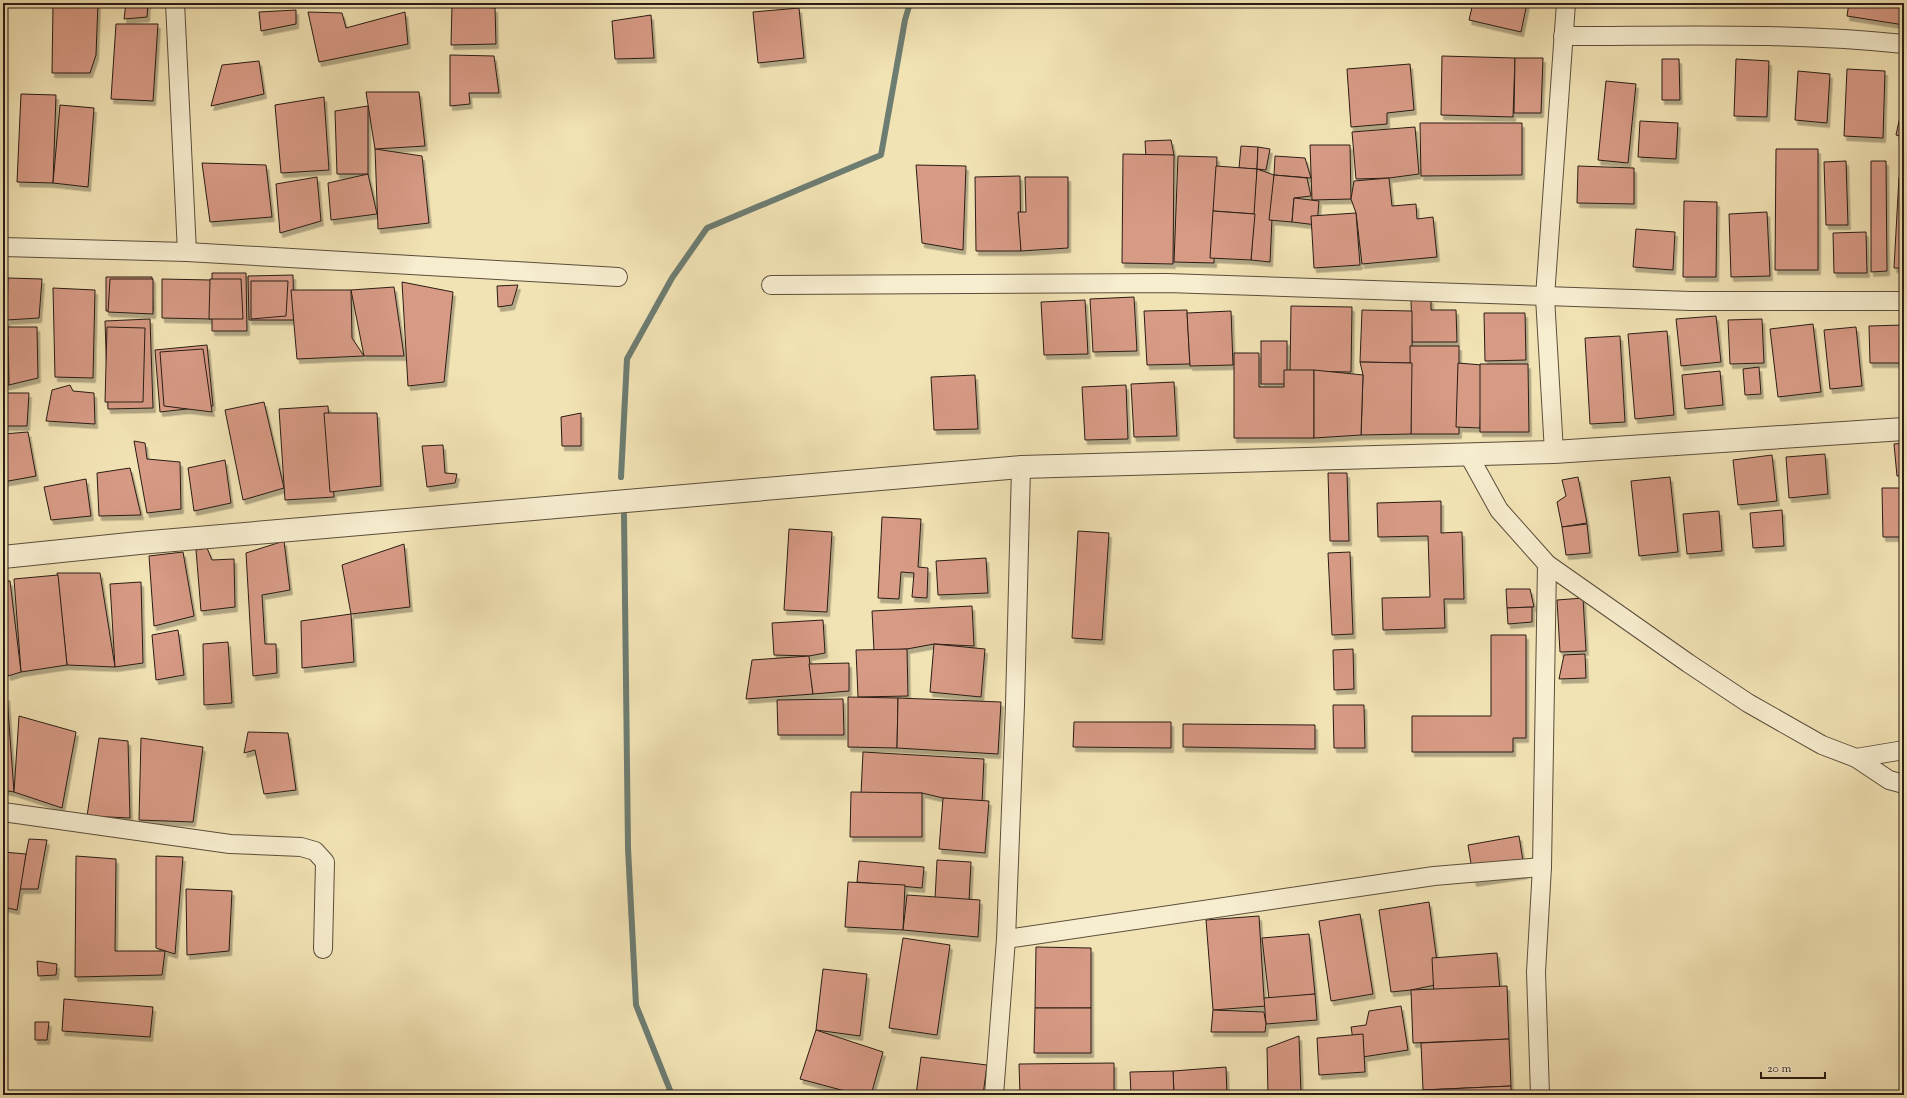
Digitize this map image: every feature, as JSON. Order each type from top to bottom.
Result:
[{"type":"street","points":[[175,3],[187,252]]},
{"type":"street","points":[[1554,452],[1545,297],[1566,3]]},
{"type":"street","points":[[1563,36],[1784,36],[1868,40],[1904,44]]},
{"type":"street","points":[[3,247],[187,252],[618,277]]},
{"type":"street","points":[[771,285],[1167,283],[1698,301],[1904,301]]},
{"type":"street","points":[[3,557],[154,542],[1020,467],[1554,452],[1904,429]]},
{"type":"street","points":[[1468,454],[1499,510],[1547,564],[1688,663],[1748,703],[1822,745],[1856,758],[1889,780],[1904,784]]},
{"type":"street","points":[[994,1095],[1006,939],[1020,467]]},
{"type":"street","points":[[1540,1095],[1536,972],[1542,867],[1547,564]]},
{"type":"street","points":[[1856,758],[1904,750]]},
{"type":"street","points":[[3,812],[230,844],[301,847],[315,852],[325,862],[323,948]]},
{"type":"street","points":[[1006,939],[1434,876],[1542,867]]},
{"type":"building","points":[[53,3],[98,3],[96,55],[90,73],[52,73]]},
{"type":"building","points":[[126,3],[148,3],[147,17],[124,19]]},
{"type":"building","points":[[1473,3],[1527,3],[1521,32],[1469,20]]},
{"type":"building","points":[[1849,3],[1904,3],[1904,25],[1847,16]]},
{"type":"building","points":[[452,5],[495,8],[496,44],[451,45]]},
{"type":"building","points":[[799,8],[804,58],[758,63],[753,12]]},
{"type":"building","points":[[296,10],[296,24],[261,31],[259,12]]},
{"type":"building","points":[[308,12],[342,13],[346,28],[405,12],[408,44],[319,62]]},
{"type":"building","points":[[651,15],[654,58],[615,59],[612,21]]},
{"type":"building","points":[[116,24],[158,24],[153,101],[111,99]]},
{"type":"building","points":[[450,55],[494,56],[499,93],[469,93],[470,104],[450,106]]},
{"type":"building","points":[[1442,56],[1515,58],[1513,117],[1441,115]]},
{"type":"building","points":[[1515,58],[1543,58],[1541,113],[1514,113]]},
{"type":"building","points":[[1662,59],[1679,59],[1680,100],[1662,100]]},
{"type":"building","points":[[1736,59],[1769,61],[1767,117],[1734,116]]},
{"type":"building","points":[[259,61],[264,94],[211,106],[222,65]]},
{"type":"building","points":[[1410,64],[1414,110],[1387,113],[1387,124],[1351,127],[1347,69]]},
{"type":"building","points":[[1847,69],[1885,71],[1883,138],[1844,136]]},
{"type":"building","points":[[1798,71],[1830,74],[1827,123],[1795,120]]},
{"type":"building","points":[[1606,81],[1636,84],[1628,163],[1598,160]]},
{"type":"building","points":[[366,92],[419,92],[425,146],[375,149]]},
{"type":"building","points":[[21,94],[56,95],[53,183],[17,182]]},
{"type":"building","points":[[324,97],[329,170],[281,173],[275,105]]},
{"type":"building","points":[[1904,98],[1904,137],[1896,135]]},
{"type":"building","points":[[60,105],[94,108],[88,187],[53,183]]},
{"type":"building","points":[[368,106],[368,174],[337,174],[335,111]]},
{"type":"building","points":[[1640,121],[1678,123],[1676,159],[1638,157]]},
{"type":"building","points":[[1420,123],[1522,123],[1522,175],[1421,176]]},
{"type":"building","points":[[1415,127],[1419,174],[1389,178],[1356,179],[1352,132]]},
{"type":"building","points":[[1171,140],[1174,155],[1146,158],[1145,141]]},
{"type":"building","points":[[1310,145],[1350,145],[1351,199],[1312,200]]},
{"type":"building","points":[[1241,146],[1258,147],[1257,169],[1239,168]]},
{"type":"building","points":[[1258,147],[1270,149],[1266,170],[1257,169]]},
{"type":"building","points":[[375,149],[422,156],[429,223],[378,229]]},
{"type":"building","points":[[1776,149],[1818,149],[1818,270],[1775,270]]},
{"type":"building","points":[[1123,154],[1174,155],[1173,264],[1122,263]]},
{"type":"building","points":[[1178,156],[1217,157],[1214,263],[1174,262]]},
{"type":"building","points":[[1275,156],[1305,158],[1311,178],[1274,175]]},
{"type":"building","points":[[1846,161],[1848,225],[1826,225],[1824,162]]},
{"type":"building","points":[[1871,161],[1886,161],[1887,271],[1871,272]]},
{"type":"building","points":[[202,163],[266,165],[272,217],[210,222]]},
{"type":"building","points":[[916,165],[966,166],[963,250],[922,243]]},
{"type":"building","points":[[1216,166],[1257,169],[1255,214],[1213,211]]},
{"type":"building","points":[[1578,166],[1634,168],[1634,204],[1577,203]]},
{"type":"building","points":[[1257,169],[1274,175],[1270,262],[1251,260]]},
{"type":"building","points":[[368,174],[377,214],[331,220],[328,183]]},
{"type":"building","points":[[1274,175],[1307,178],[1311,196],[1294,198],[1292,222],[1269,220]]},
{"type":"building","points":[[1020,176],[1021,251],[976,251],[975,177]]},
{"type":"building","points":[[317,177],[321,221],[280,233],[276,184]]},
{"type":"building","points":[[1025,177],[1068,177],[1068,248],[1021,251],[1018,212],[1026,212]]},
{"type":"building","points":[[1899,177],[1904,177],[1904,268],[1894,268]]},
{"type":"building","points":[[1389,178],[1392,206],[1416,204],[1417,219],[1433,217],[1437,257],[1362,264],[1356,213],[1351,199],[1354,181]]},
{"type":"building","points":[[1294,198],[1319,201],[1317,225],[1292,222]]},
{"type":"building","points":[[1684,201],[1717,202],[1716,277],[1683,277]]},
{"type":"building","points":[[1213,211],[1255,214],[1251,260],[1210,258]]},
{"type":"building","points":[[1767,212],[1770,276],[1731,277],[1729,214]]},
{"type":"building","points":[[1356,213],[1360,265],[1314,268],[1311,216]]},
{"type":"building","points":[[1636,229],[1675,232],[1673,270],[1633,267]]},
{"type":"building","points":[[1866,232],[1867,273],[1834,273],[1833,233]]},
{"type":"building","points":[[212,273],[246,273],[247,331],[212,331]]},
{"type":"building","points":[[293,275],[294,320],[249,320],[248,276]]},
{"type":"building","points":[[106,277],[152,277],[153,311],[106,311]]},
{"type":"building","points":[[8,278],[42,279],[39,318],[7,320]]},
{"type":"building","points":[[110,279],[153,279],[153,314],[108,312]]},
{"type":"building","points":[[162,279],[211,280],[211,319],[162,318]]},
{"type":"building","points":[[210,279],[241,279],[243,319],[209,319]]},
{"type":"building","points":[[251,281],[288,281],[286,316],[251,319]]},
{"type":"building","points":[[402,282],[453,292],[444,382],[408,386]]},
{"type":"building","points":[[518,285],[512,305],[498,307],[497,286]]},
{"type":"building","points":[[394,287],[404,356],[364,356],[351,290]]},
{"type":"building","points":[[53,288],[95,290],[93,378],[55,377]]},
{"type":"building","points":[[291,290],[351,290],[352,338],[364,356],[297,359]]},
{"type":"building","points":[[1134,297],[1137,351],[1093,352],[1090,299]]},
{"type":"building","points":[[1411,299],[1431,299],[1431,310],[1456,310],[1457,342],[1412,342]]},
{"type":"building","points":[[1085,300],[1088,354],[1044,355],[1041,302]]},
{"type":"building","points":[[1291,306],[1352,307],[1351,372],[1290,371]]},
{"type":"building","points":[[1187,310],[1190,364],[1147,365],[1144,311]]},
{"type":"building","points":[[1362,310],[1412,311],[1412,363],[1360,362]]},
{"type":"building","points":[[1231,311],[1233,365],[1190,366],[1187,313]]},
{"type":"building","points":[[1484,313],[1525,313],[1526,360],[1485,361]]},
{"type":"building","points":[[1716,316],[1721,362],[1681,366],[1676,319]]},
{"type":"building","points":[[150,319],[153,408],[108,409],[105,321]]},
{"type":"building","points":[[1762,319],[1764,363],[1730,364],[1728,320]]},
{"type":"building","points":[[3,320],[7,320],[9,385],[3,386]]},
{"type":"building","points":[[1813,324],[1821,392],[1778,397],[1770,329]]},
{"type":"building","points":[[1903,325],[1904,363],[1870,363],[1869,326]]},
{"type":"building","points":[[8,327],[37,327],[38,378],[9,385]]},
{"type":"building","points":[[107,327],[145,328],[143,402],[105,402]]},
{"type":"building","points":[[1856,327],[1862,386],[1830,389],[1824,330]]},
{"type":"building","points":[[1667,331],[1674,415],[1635,419],[1628,334]]},
{"type":"building","points":[[1620,336],[1625,422],[1590,424],[1585,338]]},
{"type":"building","points":[[1261,341],[1287,341],[1287,384],[1261,384]]},
{"type":"building","points":[[207,345],[213,406],[160,412],[155,350]]},
{"type":"building","points":[[1410,346],[1459,346],[1459,434],[1411,434]]},
{"type":"building","points":[[203,349],[212,412],[164,406],[160,352]]},
{"type":"building","points":[[1234,353],[1259,353],[1259,387],[1284,387],[1284,370],[1314,370],[1314,438],[1234,438]]},
{"type":"building","points":[[1360,362],[1412,363],[1411,434],[1361,435],[1363,375]]},
{"type":"building","points":[[1458,363],[1482,365],[1480,428],[1456,427]]},
{"type":"building","points":[[1480,364],[1528,364],[1529,432],[1480,432]]},
{"type":"building","points":[[1759,367],[1761,394],[1745,395],[1743,369]]},
{"type":"building","points":[[1900,369],[1904,369],[1904,400],[1901,401]]},
{"type":"building","points":[[1314,370],[1363,375],[1361,435],[1314,438]]},
{"type":"building","points":[[1720,371],[1723,405],[1685,409],[1682,375]]},
{"type":"building","points":[[975,375],[978,429],[934,430],[931,377]]},
{"type":"building","points":[[1174,382],[1177,436],[1134,437],[1131,384]]},
{"type":"building","points":[[70,385],[73,391],[94,393],[95,424],[46,421],[52,390]]},
{"type":"building","points":[[1126,385],[1128,439],[1085,440],[1082,387]]},
{"type":"building","points":[[3,393],[29,393],[27,426],[3,426]]},
{"type":"building","points":[[264,402],[284,488],[243,500],[225,410]]},
{"type":"building","points":[[328,406],[334,497],[285,500],[279,409]]},
{"type":"building","points":[[324,413],[377,413],[381,486],[330,492]]},
{"type":"building","points":[[581,413],[581,446],[562,446],[561,417]]},
{"type":"building","points":[[28,432],[36,476],[3,482],[3,434]]},
{"type":"building","points":[[134,441],[145,443],[147,459],[180,462],[181,509],[147,513]]},
{"type":"building","points":[[1904,443],[1904,476],[1897,476],[1894,444]]},
{"type":"building","points":[[443,445],[445,473],[457,474],[455,483],[427,487],[422,446]]},
{"type":"building","points":[[1825,454],[1828,494],[1789,498],[1786,457]]},
{"type":"building","points":[[1772,455],[1777,501],[1738,505],[1733,460]]},
{"type":"building","points":[[225,460],[231,503],[194,511],[188,468]]},
{"type":"building","points":[[130,468],[141,515],[99,516],[97,473]]},
{"type":"building","points":[[1328,473],[1347,473],[1349,541],[1330,541]]},
{"type":"building","points":[[1578,477],[1587,523],[1562,527],[1557,502],[1566,496],[1562,480]]},
{"type":"building","points":[[1670,477],[1678,552],[1639,556],[1631,481]]},
{"type":"building","points":[[86,479],[91,516],[51,520],[44,487]]},
{"type":"building","points":[[1882,488],[1902,488],[1903,537],[1883,537]]},
{"type":"building","points":[[1441,501],[1441,533],[1462,532],[1464,599],[1444,599],[1445,628],[1383,630],[1382,598],[1430,597],[1428,536],[1378,537],[1377,503]]},
{"type":"building","points":[[1782,510],[1784,546],[1753,548],[1750,513]]},
{"type":"building","points":[[1719,511],[1722,551],[1687,554],[1683,514]]},
{"type":"building","points":[[882,517],[921,519],[918,567],[928,568],[927,598],[912,597],[914,573],[901,572],[899,599],[878,598]]},
{"type":"building","points":[[1587,524],[1590,553],[1566,555],[1562,527]]},
{"type":"building","points":[[789,529],[832,532],[827,612],[784,610]]},
{"type":"building","points":[[1078,531],[1109,533],[1102,640],[1072,638]]},
{"type":"building","points":[[284,541],[290,590],[262,595],[265,644],[276,644],[277,673],[253,676],[246,553]]},
{"type":"building","points":[[404,544],[410,607],[351,614],[342,565]]},
{"type":"building","points":[[207,548],[212,560],[234,559],[235,607],[201,611],[196,550]]},
{"type":"building","points":[[183,552],[194,616],[154,626],[149,556]]},
{"type":"building","points":[[1350,552],[1353,634],[1332,635],[1328,553]]},
{"type":"building","points":[[986,558],[988,593],[938,595],[936,561]]},
{"type":"building","points":[[57,573],[100,573],[115,667],[67,665]]},
{"type":"building","points":[[58,575],[67,665],[21,672],[14,579]]},
{"type":"building","points":[[3,581],[10,581],[21,672],[8,676],[3,646]]},
{"type":"building","points":[[141,582],[143,663],[115,667],[110,584]]},
{"type":"building","points":[[1506,589],[1530,589],[1534,607],[1507,608]]},
{"type":"building","points":[[1583,598],[1586,651],[1560,652],[1557,600]]},
{"type":"building","points":[[972,606],[974,646],[934,644],[907,649],[874,651],[872,611]]},
{"type":"building","points":[[1532,607],[1532,622],[1508,624],[1507,608]]},
{"type":"building","points":[[351,614],[354,662],[302,668],[301,621]]},
{"type":"building","points":[[823,620],[825,653],[809,656],[774,655],[772,623]]},
{"type":"building","points":[[178,630],[184,675],[156,680],[152,635]]},
{"type":"building","points":[[1491,635],[1526,635],[1526,738],[1513,738],[1513,752],[1412,752],[1412,716],[1491,716]]},
{"type":"building","points":[[228,642],[232,703],[204,705],[203,644]]},
{"type":"building","points":[[934,644],[985,649],[981,697],[930,692]]},
{"type":"building","points":[[907,649],[908,696],[858,697],[856,650]]},
{"type":"building","points":[[1353,649],[1354,689],[1334,690],[1333,650]]},
{"type":"building","points":[[1585,654],[1586,678],[1559,679],[1564,655]]},
{"type":"building","points":[[809,656],[813,694],[746,699],[752,660]]},
{"type":"building","points":[[849,663],[849,691],[813,694],[809,664]]},
{"type":"building","points":[[7,696],[14,792],[3,790],[3,697]]},
{"type":"building","points":[[848,697],[898,698],[897,748],[848,747]]},
{"type":"building","points":[[898,698],[1001,702],[998,754],[897,748]]},
{"type":"building","points":[[843,699],[844,735],[778,735],[777,700]]},
{"type":"building","points":[[1333,705],[1364,705],[1365,748],[1334,748]]},
{"type":"building","points":[[19,716],[76,732],[62,808],[14,792]]},
{"type":"building","points":[[1074,722],[1171,722],[1171,748],[1073,747]]},
{"type":"building","points":[[1183,724],[1315,725],[1315,749],[1183,747]]},
{"type":"building","points":[[248,732],[288,733],[296,790],[264,794],[255,750],[244,753]]},
{"type":"building","points":[[99,738],[128,741],[130,818],[87,816]]},
{"type":"building","points":[[141,738],[203,747],[193,822],[139,820]]},
{"type":"building","points":[[863,752],[984,759],[982,802],[943,798],[922,793],[861,794]]},
{"type":"building","points":[[851,792],[922,793],[922,837],[850,837]]},
{"type":"building","points":[[943,798],[989,801],[985,853],[939,849]]},
{"type":"building","points":[[1519,836],[1525,874],[1474,882],[1468,845]]},
{"type":"building","points":[[29,839],[47,840],[38,889],[19,889]]},
{"type":"building","points":[[3,852],[26,854],[17,910],[3,907]]},
{"type":"building","points":[[76,856],[116,859],[115,951],[165,951],[162,975],[75,977]]},
{"type":"building","points":[[156,856],[183,857],[175,954],[156,948]]},
{"type":"building","points":[[937,860],[971,862],[969,901],[935,899]]},
{"type":"building","points":[[859,861],[924,867],[922,888],[857,882]]},
{"type":"building","points":[[848,882],[905,885],[903,930],[845,927]]},
{"type":"building","points":[[186,889],[232,891],[229,951],[187,955]]},
{"type":"building","points":[[907,895],[980,900],[978,937],[903,930]]},
{"type":"building","points":[[1429,902],[1440,984],[1411,990],[1391,992],[1379,910]]},
{"type":"building","points":[[1360,914],[1373,994],[1331,1001],[1319,921]]},
{"type":"building","points":[[1259,916],[1264,998],[1266,1006],[1213,1010],[1206,920]]},
{"type":"building","points":[[1309,934],[1315,994],[1269,999],[1262,938]]},
{"type":"building","points":[[903,938],[950,945],[937,1035],[889,1028]]},
{"type":"building","points":[[1036,947],[1091,948],[1091,1008],[1035,1008]]},
{"type":"building","points":[[1497,953],[1500,991],[1434,996],[1432,958]]},
{"type":"building","points":[[37,961],[57,964],[56,975],[38,976]]},
{"type":"building","points":[[823,969],[867,974],[860,1036],[816,1030]]},
{"type":"building","points":[[1507,986],[1509,1039],[1413,1043],[1411,990]]},
{"type":"building","points":[[1315,994],[1317,1020],[1266,1024],[1264,998]]},
{"type":"building","points":[[64,999],[153,1007],[150,1037],[62,1031]]},
{"type":"building","points":[[1401,1006],[1408,1050],[1356,1058],[1351,1027],[1366,1025],[1369,1011]]},
{"type":"building","points":[[1035,1008],[1091,1008],[1091,1053],[1034,1053]]},
{"type":"building","points":[[1213,1010],[1264,1012],[1266,1024],[1265,1032],[1211,1032]]},
{"type":"building","points":[[35,1022],[49,1022],[47,1040],[35,1040]]},
{"type":"building","points":[[816,1030],[883,1052],[871,1095],[860,1095],[800,1079]]},
{"type":"building","points":[[1363,1034],[1365,1072],[1319,1075],[1317,1038]]},
{"type":"building","points":[[1299,1036],[1301,1095],[1268,1095],[1267,1048]]},
{"type":"building","points":[[1509,1039],[1511,1086],[1423,1090],[1421,1043]]},
{"type":"building","points":[[921,1057],[987,1065],[983,1095],[916,1095]]},
{"type":"building","points":[[1114,1063],[1114,1095],[1020,1095],[1019,1064]]},
{"type":"building","points":[[1226,1067],[1227,1095],[1174,1095],[1173,1071]]},
{"type":"building","points":[[1173,1071],[1174,1095],[1131,1095],[1130,1072]]},
{"type":"building","points":[[1511,1086],[1511,1095],[1423,1095],[1423,1090]]},
{"type":"waterway","points":[[621,477],[627,359],[672,278],[707,228],[881,155],[905,20],[910,3]]},
{"type":"waterway","points":[[624,515],[628,848],[636,1005],[672,1095]]}]
